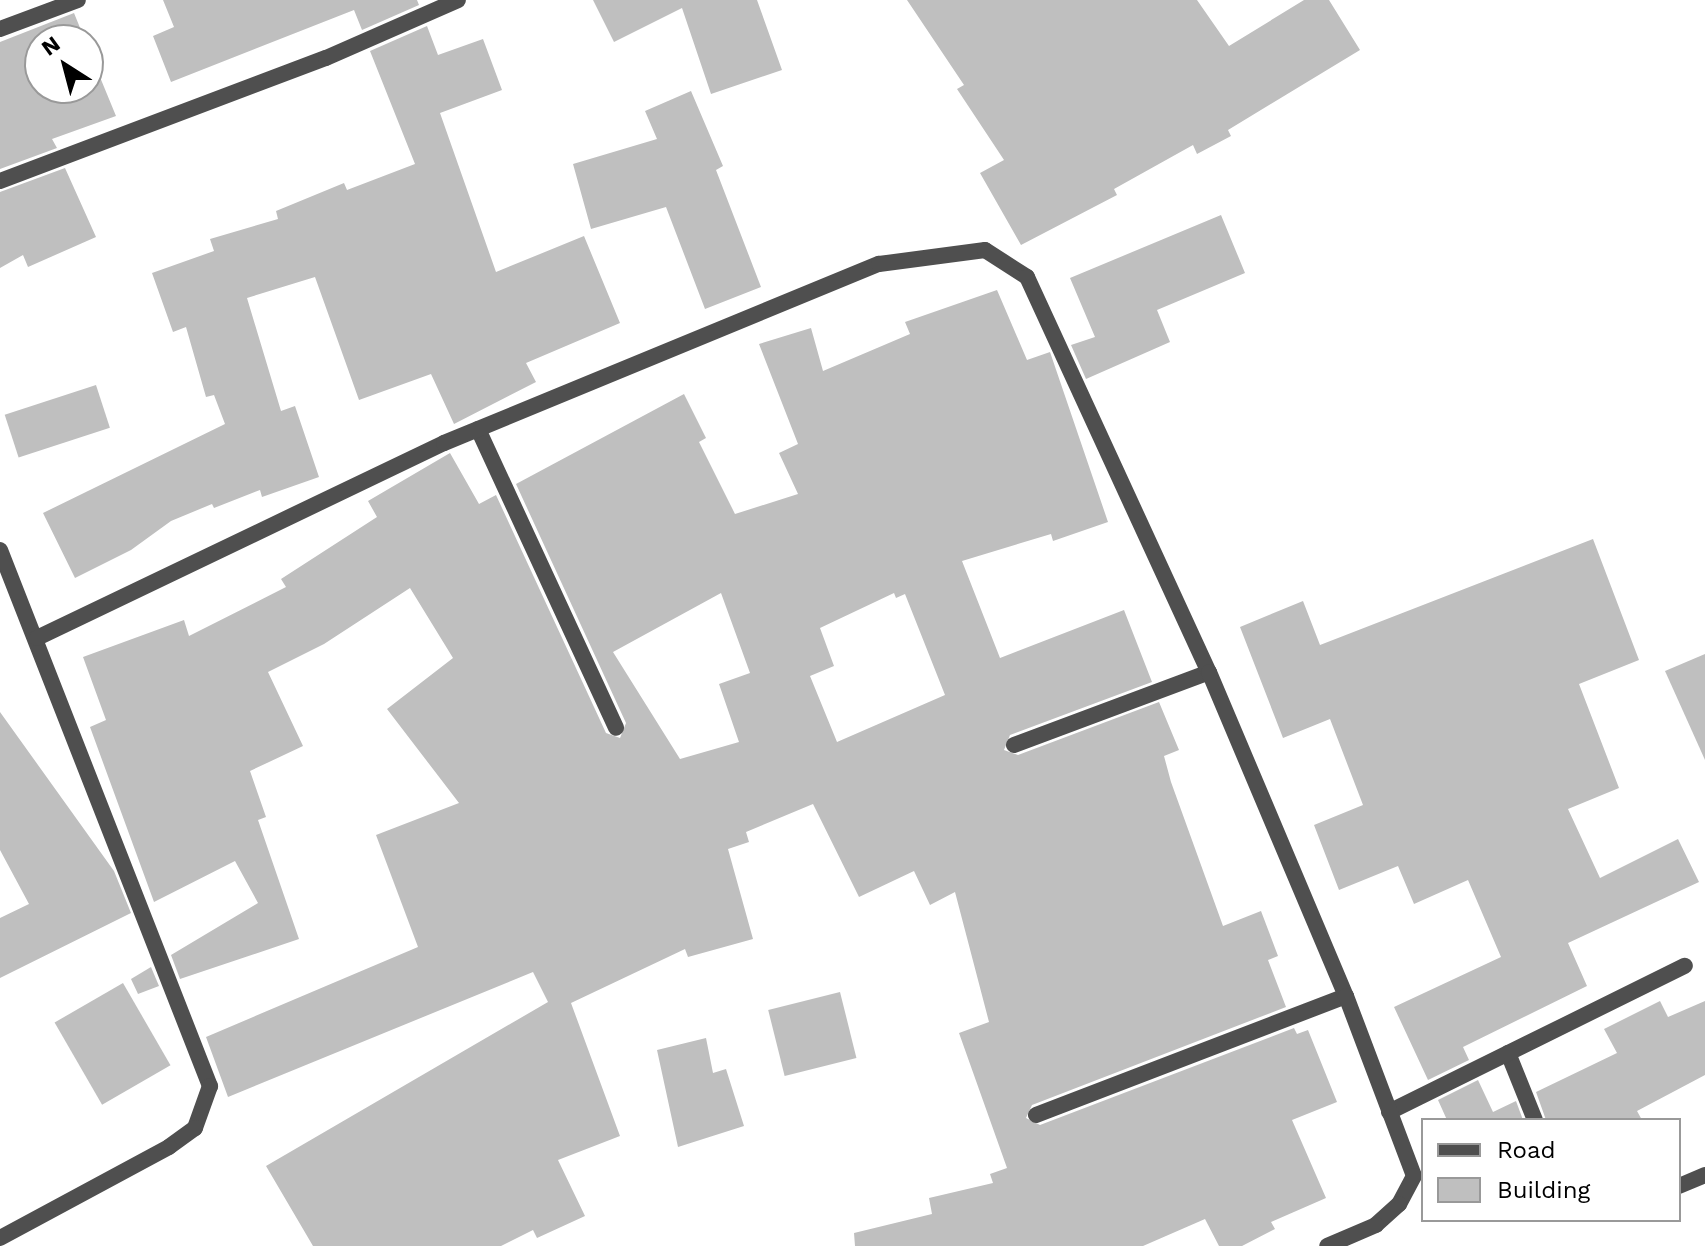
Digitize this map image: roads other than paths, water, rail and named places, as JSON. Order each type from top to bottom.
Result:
[{"type":"street","points":[[0,29],[78,0]]},
{"type":"street","points":[[0,181],[326,58],[458,0]]},
{"type":"street","points":[[37,638],[478,429],[879,264],[985,250],[1027,277],[1209,672],[1346,996],[1414,1176],[1399,1204],[1376,1225],[1327,1246]]},
{"type":"street","points":[[478,429],[616,728]]},
{"type":"street","points":[[0,550],[210,1086],[195,1128],[169,1147],[0,1238]]},
{"type":"street","points":[[1014,745],[1209,672]]},
{"type":"street","points":[[1389,1112],[1685,966]]},
{"type":"street","points":[[1036,1115],[1346,996]]},
{"type":"street","points":[[1508,1053],[1534,1118]]},
{"type":"street","points":[[1681,1185],[1705,1175]]}]
